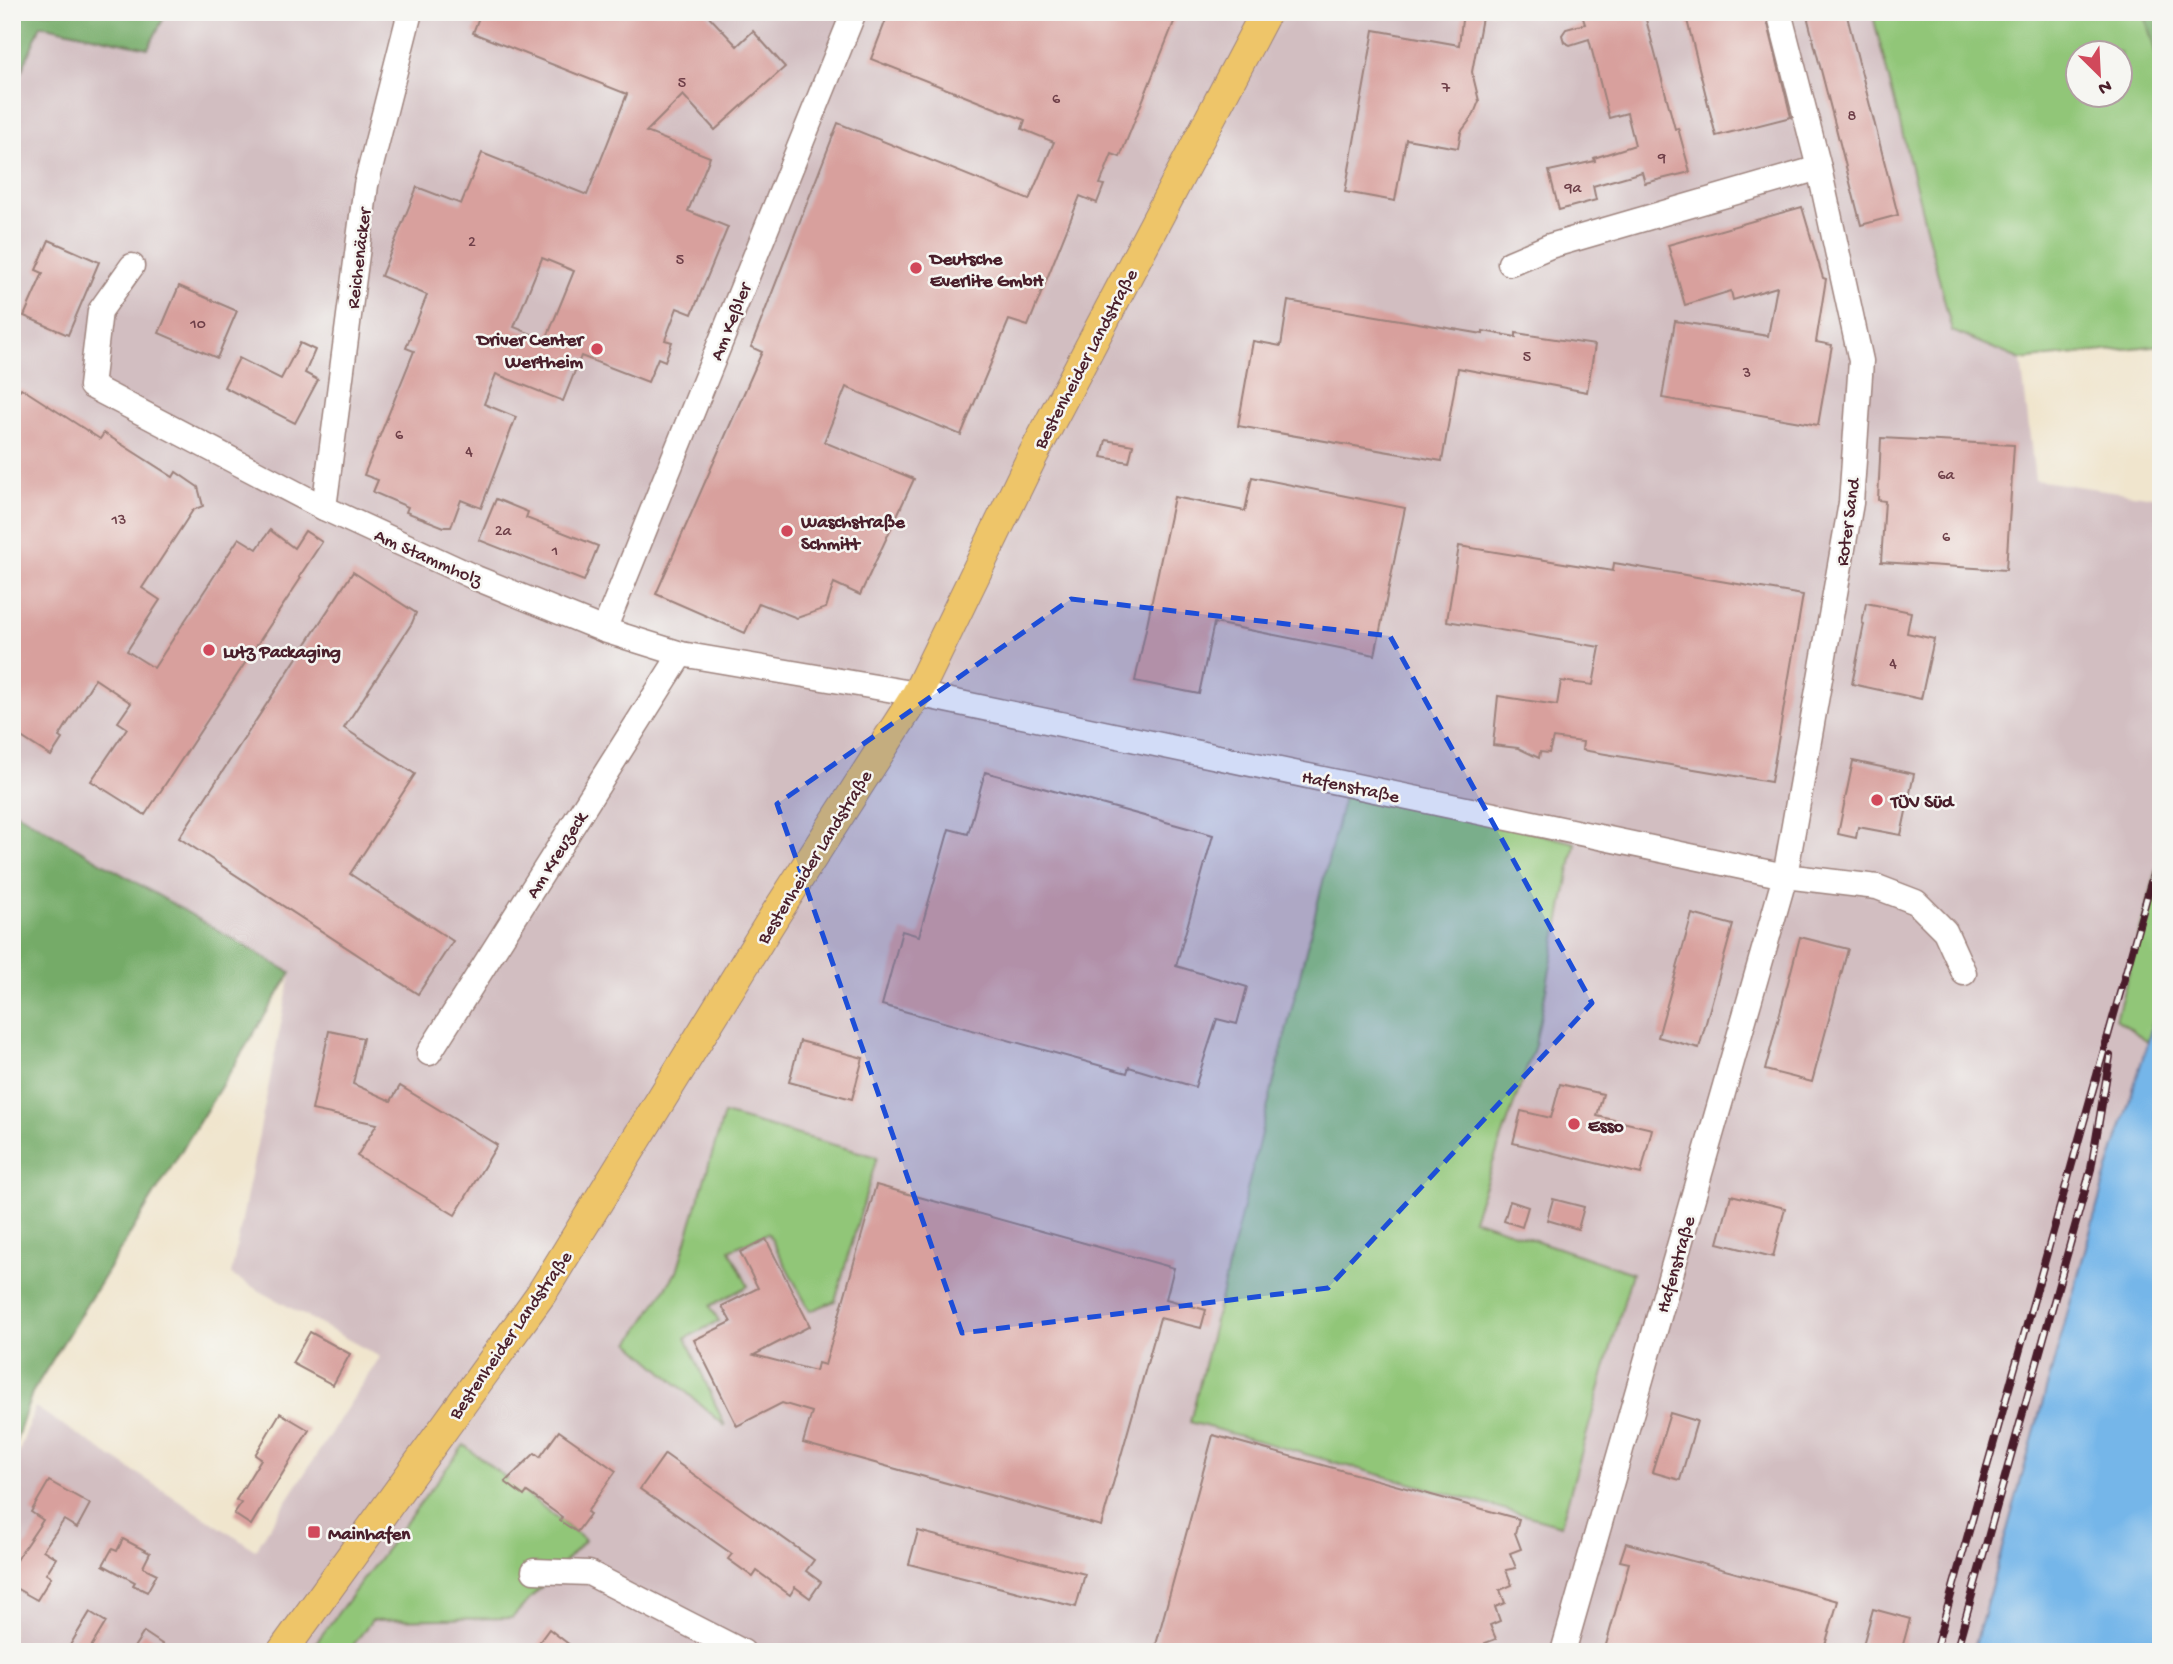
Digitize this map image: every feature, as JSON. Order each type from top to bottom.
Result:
[{"type":"main road","name":"Bestenheider Landstraße","points":[[282,1652],[541,1294],[775,915],[917,694],[1032,457],[1266,12]]},
{"type":"street","name":"Reichenäcker","points":[[324,508],[366,185],[410,12]]},
{"type":"street","name":"Am Keßler","points":[[604,630],[854,12]]},
{"type":"street","name":"Roter Sand","points":[[1779,12],[1819,168],[1861,361],[1851,503],[1785,876]]},
{"type":"street","points":[[1510,263],[1550,246],[1819,168]]},
{"type":"street","name":"Am Stammholz","points":[[132,266],[100,311],[91,386],[324,508],[476,578],[604,630],[681,654],[917,694]]},
{"type":"street","name":"Am Kreuzeck","points":[[429,1053],[681,654]]},
{"type":"street","name":"Hafenstraße","points":[[917,694],[1785,876],[1877,887],[1916,902],[1945,931],[1964,973]]},
{"type":"street","name":"Hafenstraße","points":[[1563,1652],[1785,876]]},
{"type":"street","points":[[534,1571],[589,1573],[743,1652]]},
{"type":"highlighted area","points":[[1071,599],[1390,636],[1592,1003],[1328,1288],[962,1333],[777,804]]},
{"type":"shaded area","points":[[167,12],[236,12],[244,16],[246,12],[1872,12],[1952,331],[2021,360],[2035,480],[2161,498],[2161,855],[2116,1018],[2148,1041],[1973,1652],[12,1652],[12,1471],[35,1407],[255,1550],[380,1357],[231,1275],[291,973],[12,810],[12,93],[41,25],[148,48]]},
{"type":"green space","points":[[12,12],[167,12],[148,48],[41,25],[12,93]]},
{"type":"green space","points":[[1872,12],[2144,12],[2161,72],[2161,345],[2021,360],[1952,331]]},
{"type":"green space","points":[[2144,12],[2161,12],[2161,72]]},
{"type":"green space","points":[[1347,784],[1575,843],[1535,1045],[1473,1219],[1632,1273],[1561,1525],[1190,1422]]},
{"type":"green space","points":[[12,810],[291,973],[32,1393],[12,1453]]},
{"type":"green space","points":[[2161,855],[2161,990],[2148,1041],[2116,1019]]},
{"type":"green space","points":[[724,1114],[877,1157],[835,1301],[810,1311],[768,1233],[730,1250],[748,1286],[710,1306],[719,1321],[686,1338],[725,1426],[630,1343],[677,1271]]},
{"type":"green space","points":[[464,1445],[585,1540],[512,1618],[372,1620],[348,1652],[309,1652]]},
{"type":"water","points":[[2161,990],[2161,1652],[1973,1652],[2102,1189]]},
{"type":"building","points":[[481,12],[705,12],[737,46],[753,31],[785,67],[715,130],[683,95],[646,132],[710,157],[688,211],[728,227],[692,314],[677,308],[665,340],[672,342],[665,361],[658,358],[648,382],[581,356],[563,401],[496,374],[484,404],[516,417],[481,508],[461,500],[451,527],[444,527],[406,512],[408,507],[373,492],[378,480],[364,475],[414,351],[406,348],[427,295],[381,276],[417,187],[461,204],[482,153],[587,195],[627,94],[473,33]],"holes":[[[542,258],[574,271],[546,340],[514,327]]]},
{"type":"building","points":[[889,12],[1178,12],[1120,157],[1112,154],[1100,184],[1104,185],[1097,203],[1080,196],[1028,326],[1009,320],[961,435],[846,387],[824,442],[914,479],[860,595],[834,583],[826,608],[797,618],[759,603],[745,633],[656,594],[762,352],[751,347],[838,123],[1029,200],[1054,142],[1022,129],[1025,120],[871,59]]},
{"type":"building","points":[[1463,12],[1483,12],[1472,72],[1479,101],[1473,116],[1461,132],[1458,148],[1406,139],[1395,201],[1345,192],[1374,30],[1459,45]]},
{"type":"building","points":[[1581,12],[1644,12],[1675,129],[1678,128],[1690,172],[1645,183],[1642,172],[1593,186],[1596,200],[1559,210],[1549,171],[1595,161],[1594,158],[1635,145],[1627,113],[1609,118],[1589,39],[1570,45],[1564,42],[1562,35],[1566,29],[1585,24]]},
{"type":"building","points":[[1685,12],[1765,12],[1791,117],[1716,136]]},
{"type":"building","points":[[1806,12],[1846,12],[1898,215],[1861,225]]},
{"type":"building","points":[[1802,207],[1823,278],[1826,279],[1816,342],[1832,345],[1818,425],[1662,398],[1675,321],[1768,336],[1777,287],[1733,300],[1731,291],[1685,305],[1668,245]]},
{"type":"building","points":[[49,240],[99,262],[68,335],[24,316],[43,273],[36,270]]},
{"type":"building","points":[[179,286],[237,311],[217,358],[159,333]]},
{"type":"building","points":[[1288,301],[1483,334],[1483,331],[1516,337],[1516,333],[1595,345],[1587,392],[1458,368],[1442,461],[1238,426],[1253,341],[1281,346]]},
{"type":"building","points":[[300,343],[315,350],[305,373],[318,380],[295,423],[224,387],[239,358],[281,379]]},
{"type":"building","points":[[12,387],[19,391],[21,388],[100,439],[104,433],[173,477],[176,472],[198,487],[203,506],[193,510],[142,588],[160,600],[127,651],[154,668],[239,538],[257,549],[270,530],[294,548],[305,531],[322,542],[145,815],[91,781],[127,728],[118,722],[131,703],[95,679],[59,737],[62,739],[51,756],[12,731]]},
{"type":"building","points":[[1881,438],[2014,445],[2006,570],[1881,562],[1885,501],[1878,500]]},
{"type":"building","points":[[1106,440],[1133,445],[1129,462],[1102,457]]},
{"type":"building","points":[[1252,477],[1405,508],[1375,655],[1214,623],[1199,694],[1135,681],[1174,497],[1245,511]]},
{"type":"building","points":[[496,499],[528,512],[526,518],[598,546],[584,581],[479,540]]},
{"type":"building","points":[[1459,546],[1613,571],[1614,563],[1803,595],[1771,782],[1582,750],[1583,742],[1553,738],[1549,753],[1540,752],[1539,758],[1518,748],[1493,745],[1498,696],[1557,705],[1561,681],[1593,685],[1600,647],[1447,621]]},
{"type":"building","points":[[353,572],[416,613],[344,728],[415,774],[350,874],[453,941],[418,994],[179,838]]},
{"type":"building","points":[[1866,603],[1911,612],[1907,633],[1934,639],[1921,699],[1852,684]]},
{"type":"building","name":"TÜV Süd","points":[[1853,761],[1914,774],[1901,835],[1858,827],[1856,838],[1838,834]]},
{"type":"building","points":[[985,772],[1213,835],[1176,966],[1247,987],[1237,1024],[1217,1019],[1195,1087],[1129,1067],[1127,1073],[882,1005],[902,931],[919,936],[949,829],[968,834]]},
{"type":"building","points":[[1692,914],[1733,925],[1699,1048],[1658,1037]]},
{"type":"building","points":[[1800,937],[1848,949],[1812,1082],[1765,1070]]},
{"type":"building","points":[[329,1031],[363,1038],[353,1084],[391,1101],[400,1086],[497,1145],[455,1215],[357,1156],[377,1124],[312,1110]]},
{"type":"building","points":[[800,1041],[863,1058],[852,1099],[789,1082]]},
{"type":"building","name":"Esso","points":[[1560,1084],[1603,1094],[1597,1116],[1652,1129],[1641,1174],[1513,1143],[1521,1111],[1551,1118]]},
{"type":"building","points":[[876,1185],[1174,1268],[1166,1299],[1206,1310],[1201,1328],[1160,1318],[1101,1526],[803,1443],[812,1412],[782,1403],[737,1426],[694,1340],[731,1322],[722,1306],[758,1288],[740,1252],[766,1239],[810,1326],[754,1355],[816,1371],[818,1363],[825,1365]]},
{"type":"building","points":[[1731,1195],[1785,1208],[1773,1257],[1718,1243]]},
{"type":"building","points":[[1553,1199],[1584,1207],[1578,1229],[1547,1220]]},
{"type":"building","points":[[1510,1201],[1528,1207],[1522,1227],[1504,1221]]},
{"type":"building","points":[[310,1332],[350,1354],[333,1385],[292,1363]]},
{"type":"building","points":[[280,1413],[309,1430],[251,1525],[234,1514],[241,1503],[236,1500],[261,1459],[255,1455]]},
{"type":"building","points":[[1670,1413],[1697,1421],[1680,1480],[1652,1472]]},
{"type":"building","points":[[559,1431],[616,1471],[587,1512],[590,1514],[577,1532],[560,1521],[562,1517],[527,1492],[524,1496],[505,1482],[535,1453],[540,1457]]},
{"type":"building","points":[[1213,1435],[1519,1519],[1515,1533],[1521,1549],[1510,1553],[1516,1568],[1506,1570],[1512,1585],[1500,1590],[1505,1603],[1495,1607],[1500,1621],[1490,1625],[1496,1639],[1485,1643],[1488,1652],[1154,1652]]},
{"type":"building","points":[[665,1454],[814,1560],[806,1571],[821,1582],[810,1598],[795,1587],[790,1595],[757,1571],[753,1577],[728,1559],[732,1554],[640,1489]]},
{"type":"building","points":[[49,1481],[90,1504],[77,1528],[64,1520],[43,1550],[56,1558],[46,1574],[51,1577],[37,1600],[12,1586],[12,1566],[43,1520],[31,1512]]},
{"type":"building","points":[[918,1531],[1085,1574],[1076,1607],[909,1564]]},
{"type":"building","points":[[123,1539],[150,1553],[143,1567],[157,1574],[147,1592],[133,1585],[135,1582],[103,1565],[112,1549],[117,1551]]},
{"type":"building","points":[[1626,1543],[1838,1601],[1823,1652],[1604,1652],[1629,1563],[1620,1561]]},
{"type":"building","points":[[1873,1609],[1910,1619],[1901,1652],[1861,1652]]},
{"type":"building","points":[[90,1612],[106,1622],[88,1652],[66,1652]]},
{"type":"building","points":[[549,1629],[579,1652],[532,1652]]},
{"type":"building","points":[[144,1632],[174,1652],[131,1652]]},
{"type":"railway","points":[[1935,1652],[2161,847]]},
{"type":"railway","points":[[1956,1652],[2091,1169],[2110,1056]]},
{"type":"place","name":"Deutsche Everlite GmbH","points":[[916,268]]},
{"type":"place","name":"Driver Center Wertheim","points":[[597,349]]},
{"type":"place","name":"Waschstraße Schmitt","points":[[787,531]]},
{"type":"place","name":"Lutz Packaging","points":[[209,650]]},
{"type":"place","name":"TÜV Süd","points":[[1877,800]]},
{"type":"place","name":"Esso","points":[[1574,1124]]},
{"type":"place","name":"Mainhafen","points":[[314,1532]]}]
